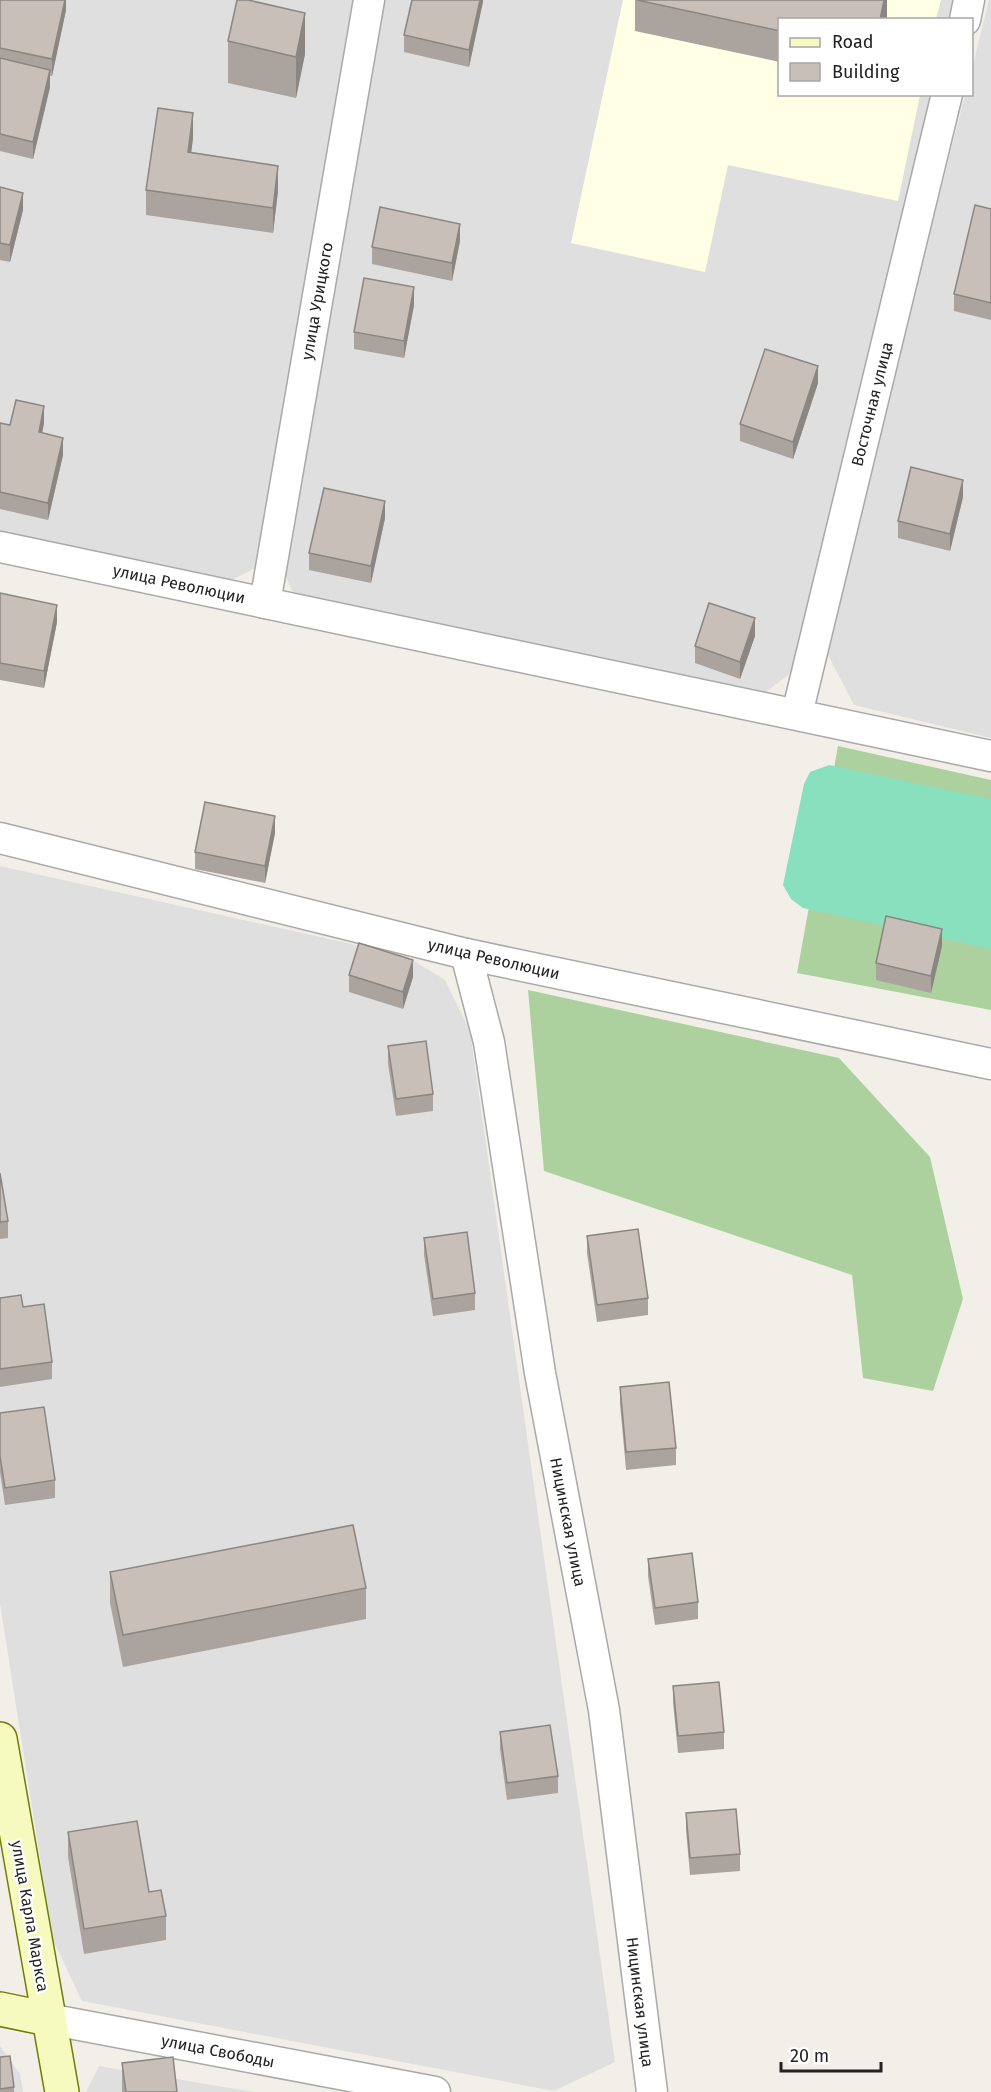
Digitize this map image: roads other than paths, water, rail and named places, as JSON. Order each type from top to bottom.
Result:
[{"type":"street","name":"улица Урицкого","points":[[265,603],[369,0]]},
{"type":"street","points":[[965,18],[969,0]]},
{"type":"street","name":"Восточная улица","points":[[797,714],[947,96]]},
{"type":"street","name":"улица Революции","points":[[0,547],[991,756]]},
{"type":"street","name":"улица Революции","points":[[0,838],[466,954],[991,1064]]},
{"type":"street","name":"Ницинская улица","points":[[466,954],[489,1042],[540,1373],[604,1710],[652,2092]]},
{"type":"street","name":"улица Карла Маркса","points":[[0,1739],[62,2092]]},
{"type":"street","name":"улица Свободы","points":[[0,2009],[435,2092]]}]
